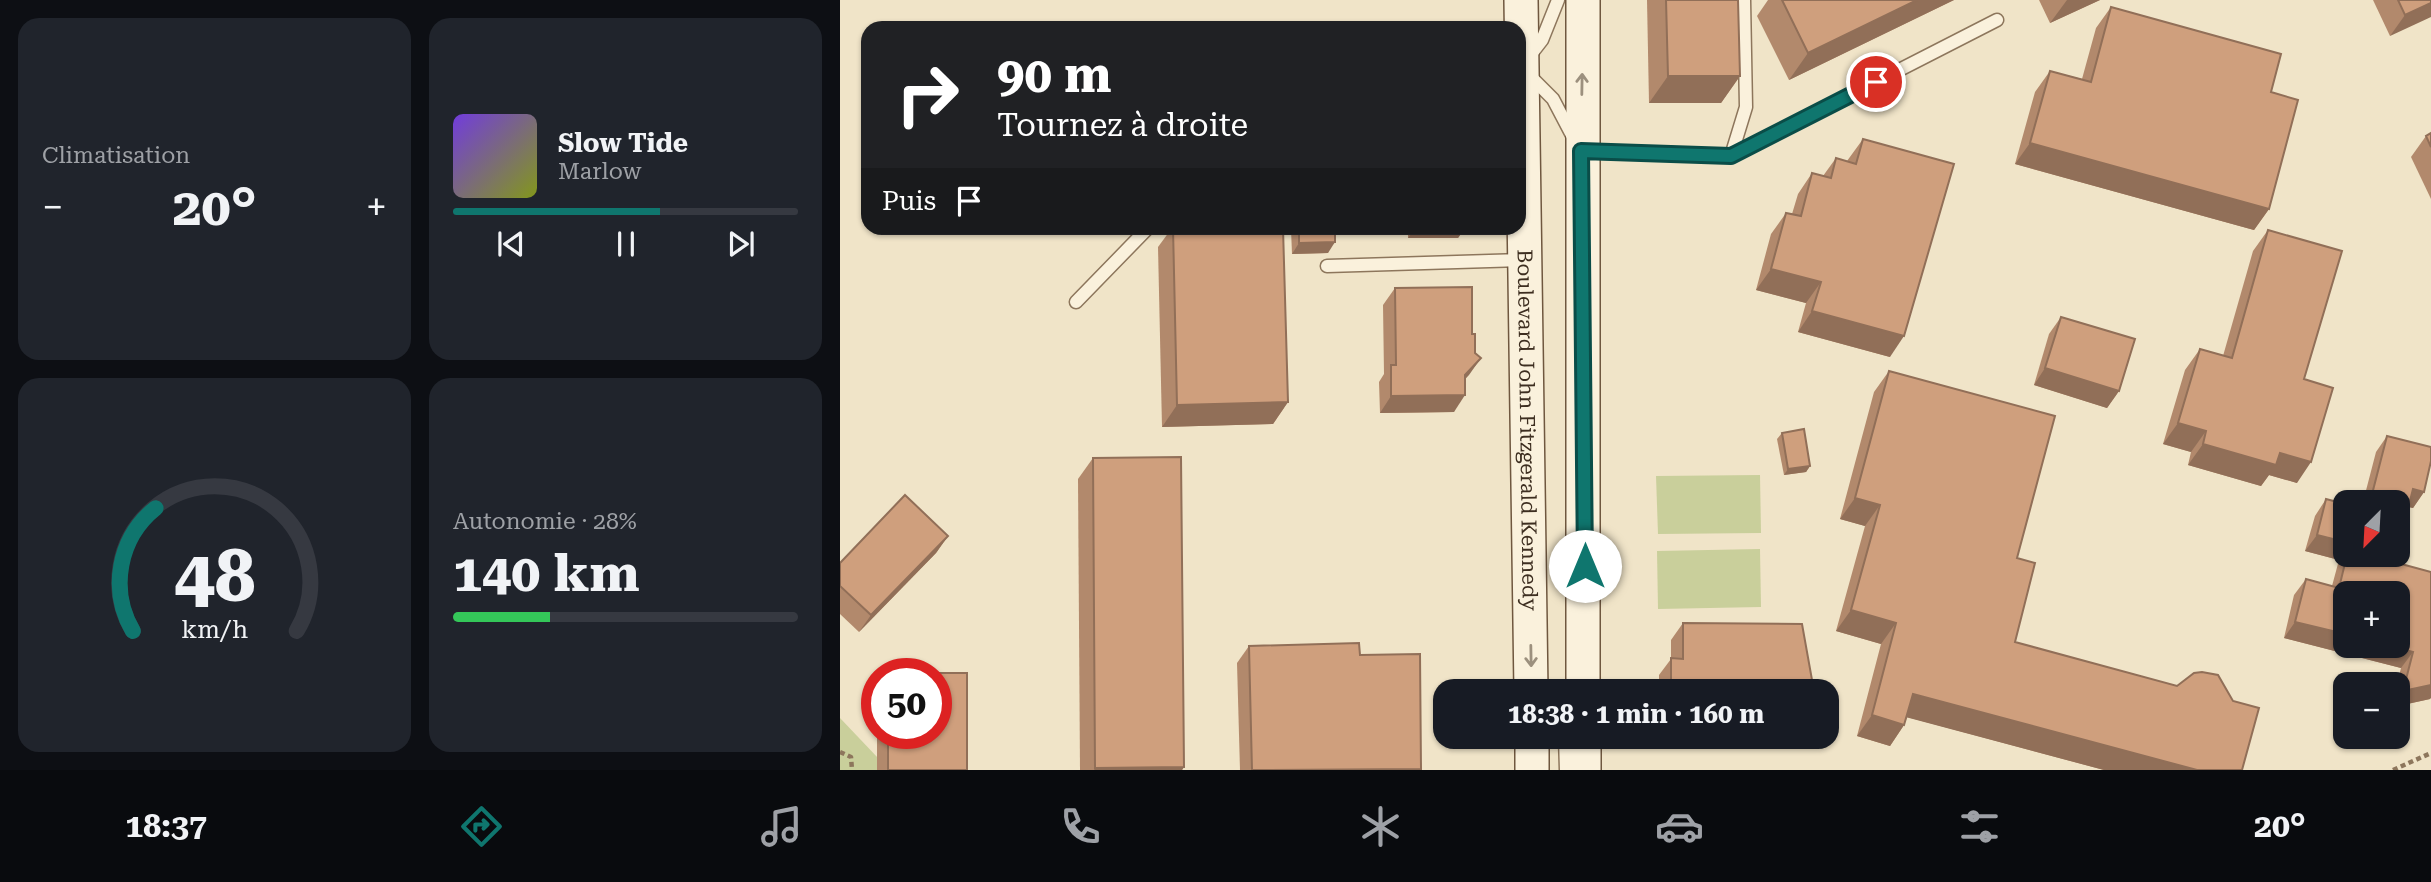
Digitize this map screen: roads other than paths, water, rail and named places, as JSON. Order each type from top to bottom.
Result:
[{"type":"main road","name":"Boulevard John Fitzgerald Kennedy","points":[[1521,0],[1521,21]]},
{"type":"main road","points":[[1583,0],[1583,679]]},
{"type":"main road","name":"Boulevard John Fitzgerald Kennedy","points":[[1523,235],[1531,679]]},
{"type":"main road","points":[[1532,749],[1532,770]]},
{"type":"main road","points":[[1584,749],[1584,770]]},
{"type":"lane","points":[[1526,60],[1542,40],[1558,0]]},
{"type":"lane","points":[[1731,156],[1746,107],[1744,0]]},
{"type":"lane","points":[[1526,73],[1553,99],[1581,151],[1731,156],[1997,20]]},
{"type":"lane","points":[[1076,302],[1141,235]]},
{"type":"lane","points":[[1326,266],[1524,260]]},
{"type":"lane","points":[[1565,749],[1566,770]]}]
